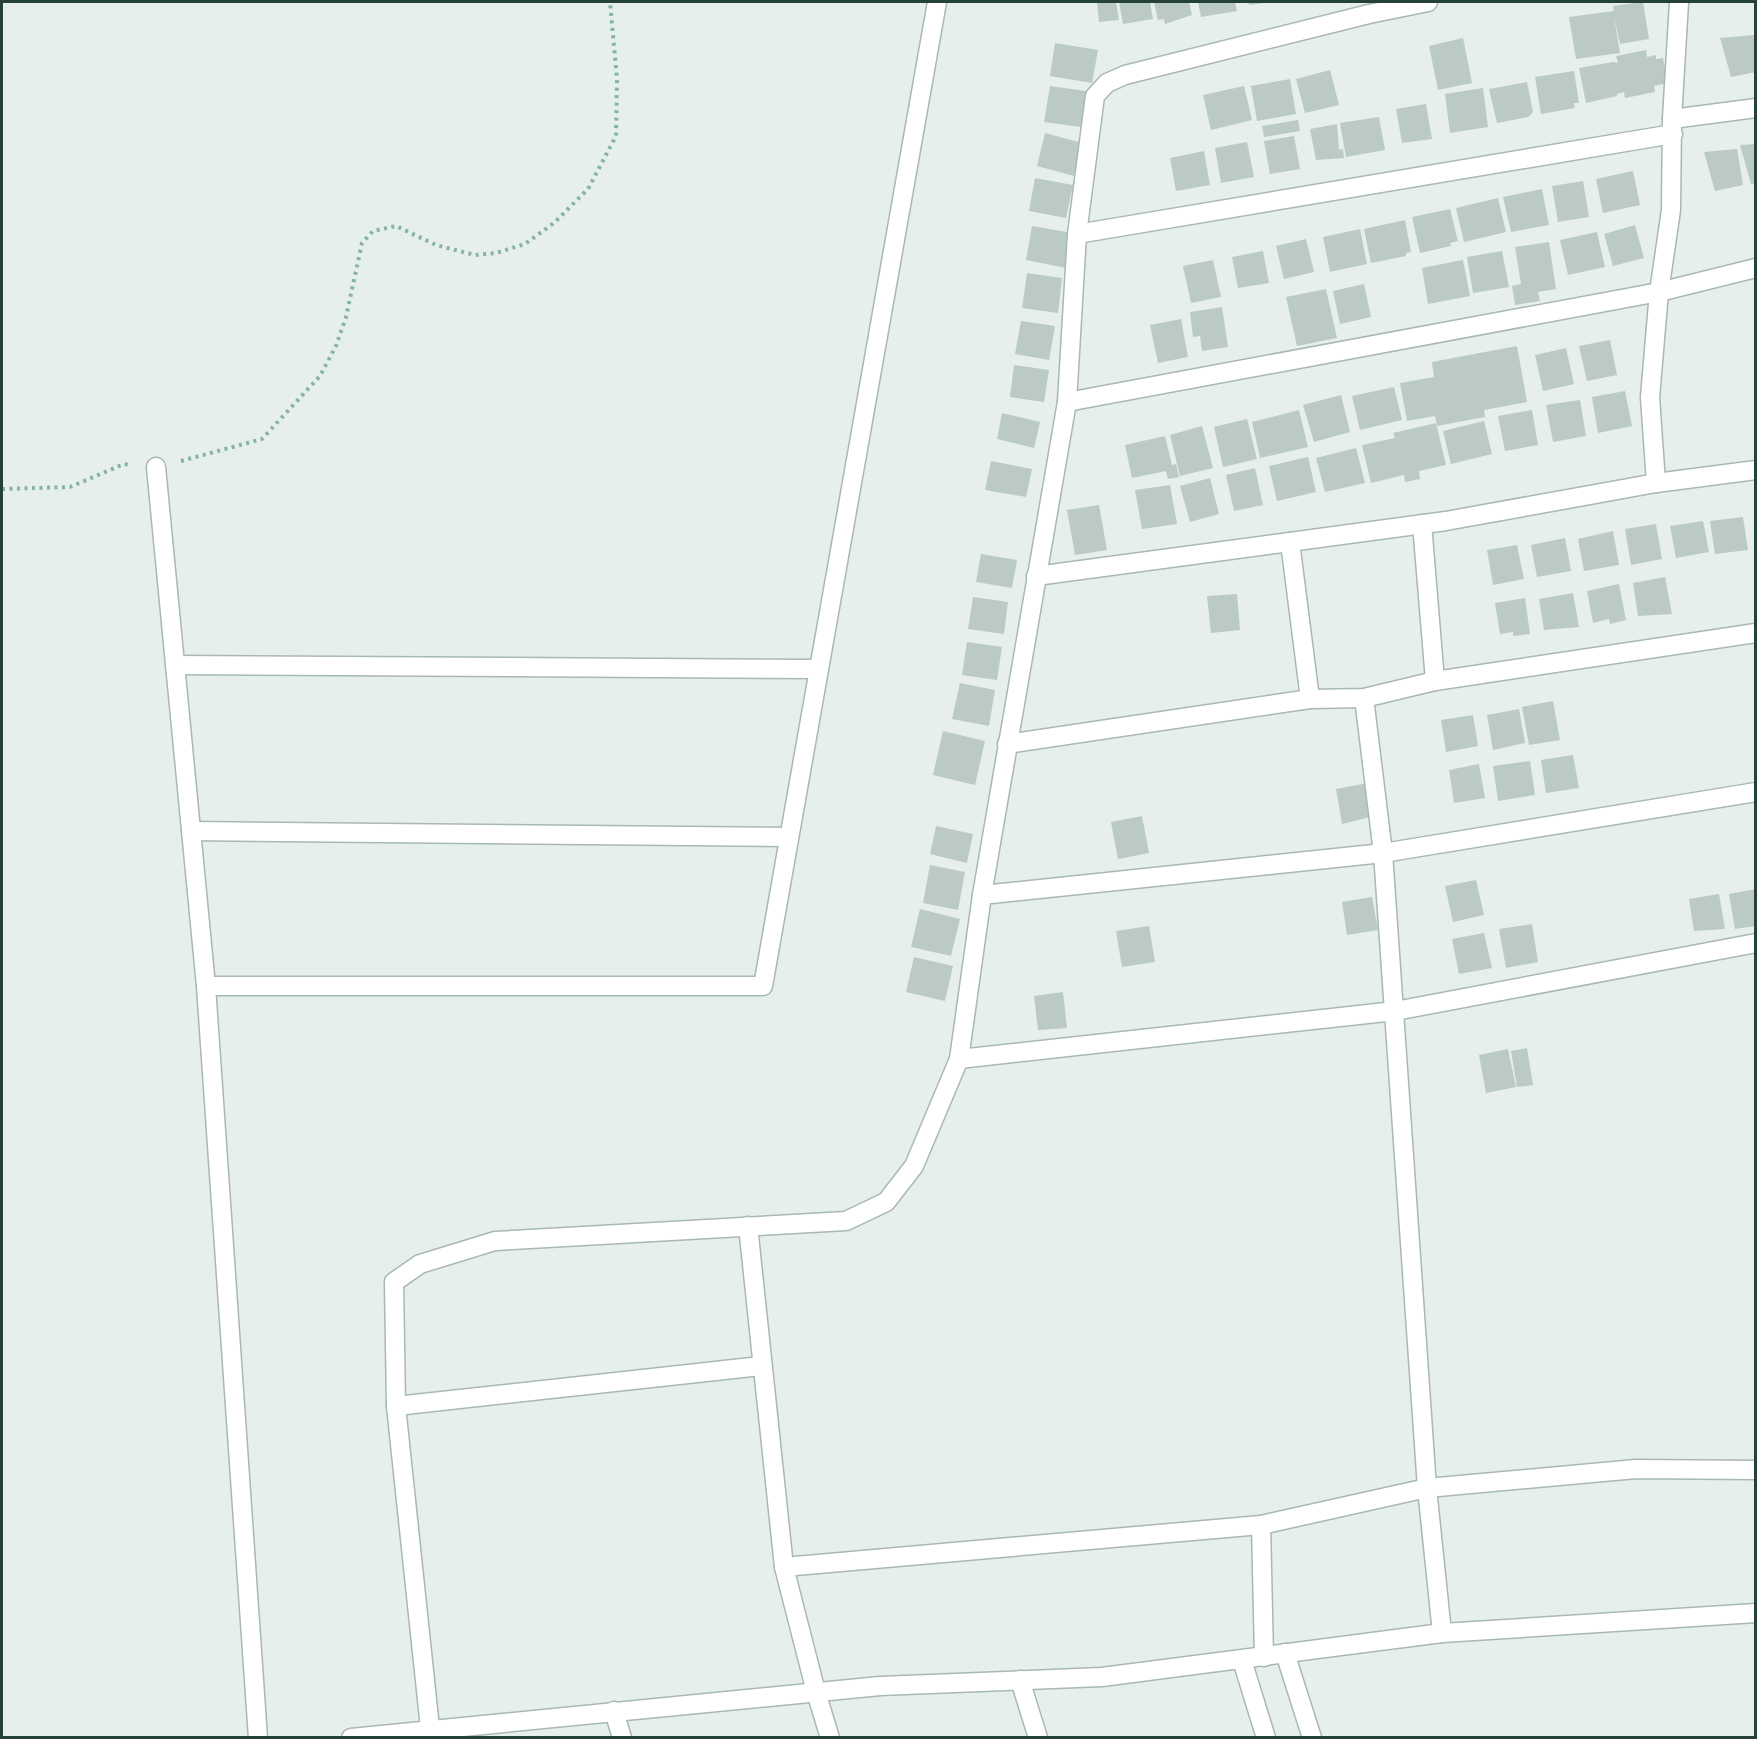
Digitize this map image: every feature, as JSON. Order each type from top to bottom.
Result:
[{"type":"street","points":[[206,986],[763,986],[937,2]]},
{"type":"street","points":[[423,1732],[396,1406],[394,1282],[420,1264],[495,1241],[846,1221],[886,1202],[914,1166],[959,1059],[982,895],[1067,402],[1077,234],[1095,96],[1107,83],[1125,75],[1369,14],[1428,2]]},
{"type":"street","points":[[1656,483],[1650,397],[1659,292],[1671,210],[1672,127],[1679,2]]},
{"type":"street","points":[[1077,234],[1672,127],[1755,108]]},
{"type":"street","points":[[1067,402],[1659,292],[1755,268]]},
{"type":"street","points":[[156,467],[206,986],[258,1737]]},
{"type":"street","points":[[1036,576],[1422,524],[1656,483],[1755,470]]},
{"type":"street","points":[[1422,524],[1435,681]]},
{"type":"street","points":[[1290,542],[1310,699]]},
{"type":"street","points":[[1007,744],[1310,699],[1364,698],[1435,681],[1755,633]]},
{"type":"street","points":[[175,665],[819,669]]},
{"type":"street","points":[[1364,698],[1383,854],[1427,1488],[1442,1633]]},
{"type":"street","points":[[982,895],[1383,854],[1755,792]]},
{"type":"street","points":[[191,831],[789,837]]},
{"type":"street","points":[[959,1059],[1395,1011],[1755,943]]},
{"type":"street","points":[[748,1226],[761,1366],[784,1566],[816,1692],[830,1737]]},
{"type":"street","points":[[396,1406],[761,1366]]},
{"type":"street","points":[[784,1566],[1261,1525],[1427,1488],[1636,1469],[1755,1470]]},
{"type":"street","points":[[1261,1525],[1264,1657]]},
{"type":"street","points":[[351,1737],[423,1732],[880,1686],[1102,1677],[1442,1633],[1755,1613]]},
{"type":"street","points":[[1285,1653],[1312,1737]]},
{"type":"street","points":[[1242,1660],[1266,1737]]},
{"type":"street","points":[[1020,1680],[1038,1737]]},
{"type":"street","points":[[614,1711],[622,1737]]},
{"type":"path","points":[[2,489],[70,487],[124,464],[156,467],[262,439],[320,376],[336,346],[355,287],[362,243],[373,231],[396,226],[436,245],[475,255],[496,253],[525,244],[554,223],[588,189],[616,136],[617,79],[610,2]]},
{"type":"building","points":[[1116,2],[1119,20],[1099,22],[1097,3]]},
{"type":"building","points":[[1119,2],[1150,2],[1153,19],[1123,24]]},
{"type":"building","points":[[1154,2],[1189,2],[1192,15],[1165,24],[1164,19],[1158,20]]},
{"type":"building","points":[[1198,2],[1235,2],[1237,11],[1201,17]]},
{"type":"building","points":[[1248,2],[1264,2],[1264,3],[1249,5]]},
{"type":"building","points":[[1643,2],[1649,39],[1620,44],[1614,16],[1620,53],[1576,59],[1569,17],[1614,11],[1613,6]]},
{"type":"building","points":[[1754,35],[1756,72],[1731,77],[1720,38]]},
{"type":"building","points":[[1463,38],[1472,83],[1438,90],[1429,46]]},
{"type":"building","points":[[1055,43],[1098,50],[1092,83],[1050,76]]},
{"type":"building","points":[[1646,50],[1647,57],[1656,55],[1656,59],[1663,58],[1668,83],[1654,86],[1655,92],[1625,98],[1624,92],[1617,96],[1586,103],[1579,68],[1618,63],[1616,56]]},
{"type":"building","points":[[1330,70],[1339,105],[1305,113],[1296,79]]},
{"type":"building","points":[[1574,71],[1579,103],[1574,103],[1575,108],[1541,114],[1535,77]]},
{"type":"building","points":[[1290,79],[1296,114],[1257,121],[1251,86]]},
{"type":"building","points":[[1527,82],[1533,112],[1528,117],[1497,123],[1489,89]]},
{"type":"building","points":[[1050,86],[1086,91],[1081,127],[1044,122]]},
{"type":"building","points":[[1244,86],[1252,120],[1211,130],[1203,95]]},
{"type":"building","points":[[1483,88],[1488,127],[1450,133],[1445,94]]},
{"type":"building","points":[[1426,104],[1432,139],[1402,143],[1396,109]]},
{"type":"building","points":[[1379,117],[1385,150],[1346,157],[1340,123]]},
{"type":"building","points":[[1298,120],[1300,131],[1264,137],[1262,126]]},
{"type":"building","points":[[1337,124],[1339,150],[1343,149],[1344,158],[1316,160],[1310,129]]},
{"type":"building","points":[[1045,133],[1082,143],[1074,176],[1037,166]]},
{"type":"building","points":[[1294,136],[1300,169],[1270,174],[1264,141]]},
{"type":"building","points":[[1247,142],[1254,177],[1221,183],[1215,148]]},
{"type":"building","points":[[1756,144],[1756,183],[1751,184],[1740,145]]},
{"type":"building","points":[[1737,149],[1743,185],[1715,191],[1704,152]]},
{"type":"building","points":[[1204,151],[1210,185],[1176,191],[1170,158]]},
{"type":"building","points":[[1633,171],[1640,205],[1603,213],[1596,179]]},
{"type":"building","points":[[1035,178],[1073,185],[1066,218],[1029,211]]},
{"type":"building","points":[[1583,181],[1589,217],[1558,222],[1552,186]]},
{"type":"building","points":[[1542,189],[1549,225],[1511,232],[1503,197]]},
{"type":"building","points":[[1498,198],[1506,232],[1464,242],[1456,208]]},
{"type":"building","points":[[1450,209],[1458,241],[1450,243],[1451,246],[1420,253],[1412,217]]},
{"type":"building","points":[[1405,220],[1411,252],[1406,253],[1406,256],[1371,263],[1364,229]]},
{"type":"building","points":[[1635,225],[1644,258],[1613,266],[1604,234]]},
{"type":"building","points":[[1032,226],[1072,233],[1066,268],[1026,260]]},
{"type":"building","points":[[1360,229],[1367,264],[1330,272],[1323,237]]},
{"type":"building","points":[[1597,232],[1605,267],[1568,275],[1560,240]]},
{"type":"building","points":[[1306,239],[1314,272],[1284,279],[1276,246]]},
{"type":"building","points":[[1549,242],[1556,289],[1538,292],[1540,301],[1515,305],[1512,286],[1521,284],[1515,247]]},
{"type":"building","points":[[1263,251],[1269,283],[1238,288],[1232,257]]},
{"type":"building","points":[[1502,251],[1509,287],[1473,293],[1467,257]]},
{"type":"building","points":[[1213,260],[1221,297],[1191,303],[1183,266]]},
{"type":"building","points":[[1463,260],[1470,296],[1428,304],[1422,268]]},
{"type":"building","points":[[1027,273],[1062,278],[1058,313],[1022,308]]},
{"type":"building","points":[[1364,284],[1371,317],[1340,324],[1333,291]]},
{"type":"building","points":[[1326,289],[1337,338],[1297,346],[1286,297]]},
{"type":"building","points":[[1222,307],[1228,347],[1202,351],[1200,336],[1193,337],[1190,312]]},
{"type":"building","points":[[1181,319],[1188,357],[1158,363],[1150,325]]},
{"type":"building","points":[[1021,321],[1055,326],[1049,360],[1015,354]]},
{"type":"building","points":[[1610,340],[1617,375],[1587,381],[1579,346]]},
{"type":"building","points":[[1517,346],[1527,402],[1484,410],[1485,417],[1437,426],[1435,416],[1407,421],[1400,383],[1434,377],[1432,362]]},
{"type":"building","points":[[1566,348],[1574,384],[1543,391],[1535,355]]},
{"type":"building","points":[[1014,365],[1049,370],[1044,402],[1010,397]]},
{"type":"building","points":[[1394,387],[1402,420],[1360,430],[1352,396]]},
{"type":"building","points":[[1625,391],[1632,426],[1598,433],[1592,397]]},
{"type":"building","points":[[1341,395],[1350,432],[1314,442],[1303,405]]},
{"type":"building","points":[[1580,400],[1586,436],[1553,442],[1546,405]]},
{"type":"building","points":[[1299,410],[1308,447],[1260,458],[1252,422]]},
{"type":"building","points":[[1532,410],[1538,445],[1505,451],[1498,416]]},
{"type":"building","points":[[1002,413],[1040,422],[1034,448],[997,439]]},
{"type":"building","points":[[1247,419],[1257,459],[1223,467],[1214,427]]},
{"type":"building","points":[[1484,421],[1492,454],[1451,464],[1443,431]]},
{"type":"building","points":[[1436,423],[1446,465],[1419,471],[1420,479],[1405,482],[1404,475],[1371,483],[1362,445],[1395,438],[1393,433]]},
{"type":"building","points":[[1202,426],[1213,468],[1180,476],[1170,435]]},
{"type":"building","points":[[1165,436],[1172,465],[1176,464],[1179,477],[1168,479],[1166,471],[1132,478],[1125,445]]},
{"type":"building","points":[[1356,448],[1365,483],[1325,492],[1316,458]]},
{"type":"building","points":[[1308,457],[1316,492],[1277,501],[1269,466]]},
{"type":"building","points":[[991,461],[1032,469],[1026,497],[985,490]]},
{"type":"building","points":[[1255,468],[1263,505],[1234,511],[1226,475]]},
{"type":"building","points":[[1210,478],[1219,514],[1190,522],[1180,486]]},
{"type":"building","points":[[1170,485],[1177,524],[1142,529],[1135,490]]},
{"type":"building","points":[[1099,505],[1107,550],[1075,555],[1067,510]]},
{"type":"building","points":[[1743,517],[1748,550],[1715,554],[1710,521]]},
{"type":"building","points":[[1703,521],[1709,552],[1676,558],[1670,526]]},
{"type":"building","points":[[1656,524],[1662,559],[1631,565],[1625,529]]},
{"type":"building","points":[[1613,531],[1619,565],[1584,571],[1578,539]]},
{"type":"building","points":[[1565,538],[1571,571],[1537,577],[1531,545]]},
{"type":"building","points":[[1517,545],[1524,579],[1493,585],[1487,550]]},
{"type":"building","points":[[981,554],[1017,560],[1012,588],[976,582]]},
{"type":"building","points":[[1665,577],[1672,614],[1638,616],[1633,583]]},
{"type":"building","points":[[1619,584],[1626,620],[1610,624],[1609,619],[1593,623],[1587,591]]},
{"type":"building","points":[[1573,593],[1579,627],[1544,630],[1539,599]]},
{"type":"building","points":[[1237,594],[1240,630],[1211,633],[1207,596]]},
{"type":"building","points":[[973,597],[1008,602],[1004,634],[968,629]]},
{"type":"building","points":[[1525,598],[1530,634],[1513,636],[1513,632],[1500,634],[1495,603]]},
{"type":"building","points":[[967,642],[1002,647],[997,680],[962,675]]},
{"type":"building","points":[[960,683],[995,690],[989,726],[952,719]]},
{"type":"building","points":[[1553,701],[1560,740],[1529,745],[1522,707]]},
{"type":"building","points":[[1519,709],[1525,743],[1493,750],[1487,715]]},
{"type":"building","points":[[1473,715],[1478,746],[1446,752],[1441,720]]},
{"type":"building","points":[[943,731],[985,741],[975,785],[933,775]]},
{"type":"building","points":[[1573,755],[1579,788],[1546,793],[1541,760]]},
{"type":"building","points":[[1530,761],[1535,795],[1498,801],[1493,766]]},
{"type":"building","points":[[1479,764],[1485,798],[1454,803],[1449,770]]},
{"type":"building","points":[[1368,783],[1374,816],[1342,824],[1336,789]]},
{"type":"building","points":[[1142,816],[1149,853],[1118,859],[1111,822]]},
{"type":"building","points":[[936,826],[973,834],[967,863],[930,854]]},
{"type":"building","points":[[930,865],[965,872],[958,910],[923,903]]},
{"type":"building","points":[[1476,880],[1484,915],[1453,922],[1445,886]]},
{"type":"building","points":[[1756,889],[1756,926],[1735,929],[1729,894]]},
{"type":"building","points":[[1719,894],[1725,929],[1694,931],[1689,899]]},
{"type":"building","points":[[1372,897],[1378,930],[1347,935],[1342,902]]},
{"type":"building","points":[[920,909],[960,919],[951,956],[911,947]]},
{"type":"building","points":[[1532,924],[1538,962],[1506,968],[1499,929]]},
{"type":"building","points":[[1149,926],[1155,962],[1122,967],[1116,931]]},
{"type":"building","points":[[1484,933],[1492,968],[1459,974],[1452,939]]},
{"type":"building","points":[[914,957],[953,966],[945,1001],[906,992]]},
{"type":"building","points":[[1063,992],[1067,1028],[1038,1030],[1034,996]]},
{"type":"building","points":[[1527,1048],[1533,1085],[1517,1087],[1511,1051]]},
{"type":"building","points":[[1508,1049],[1516,1087],[1486,1093],[1479,1055]]}]
